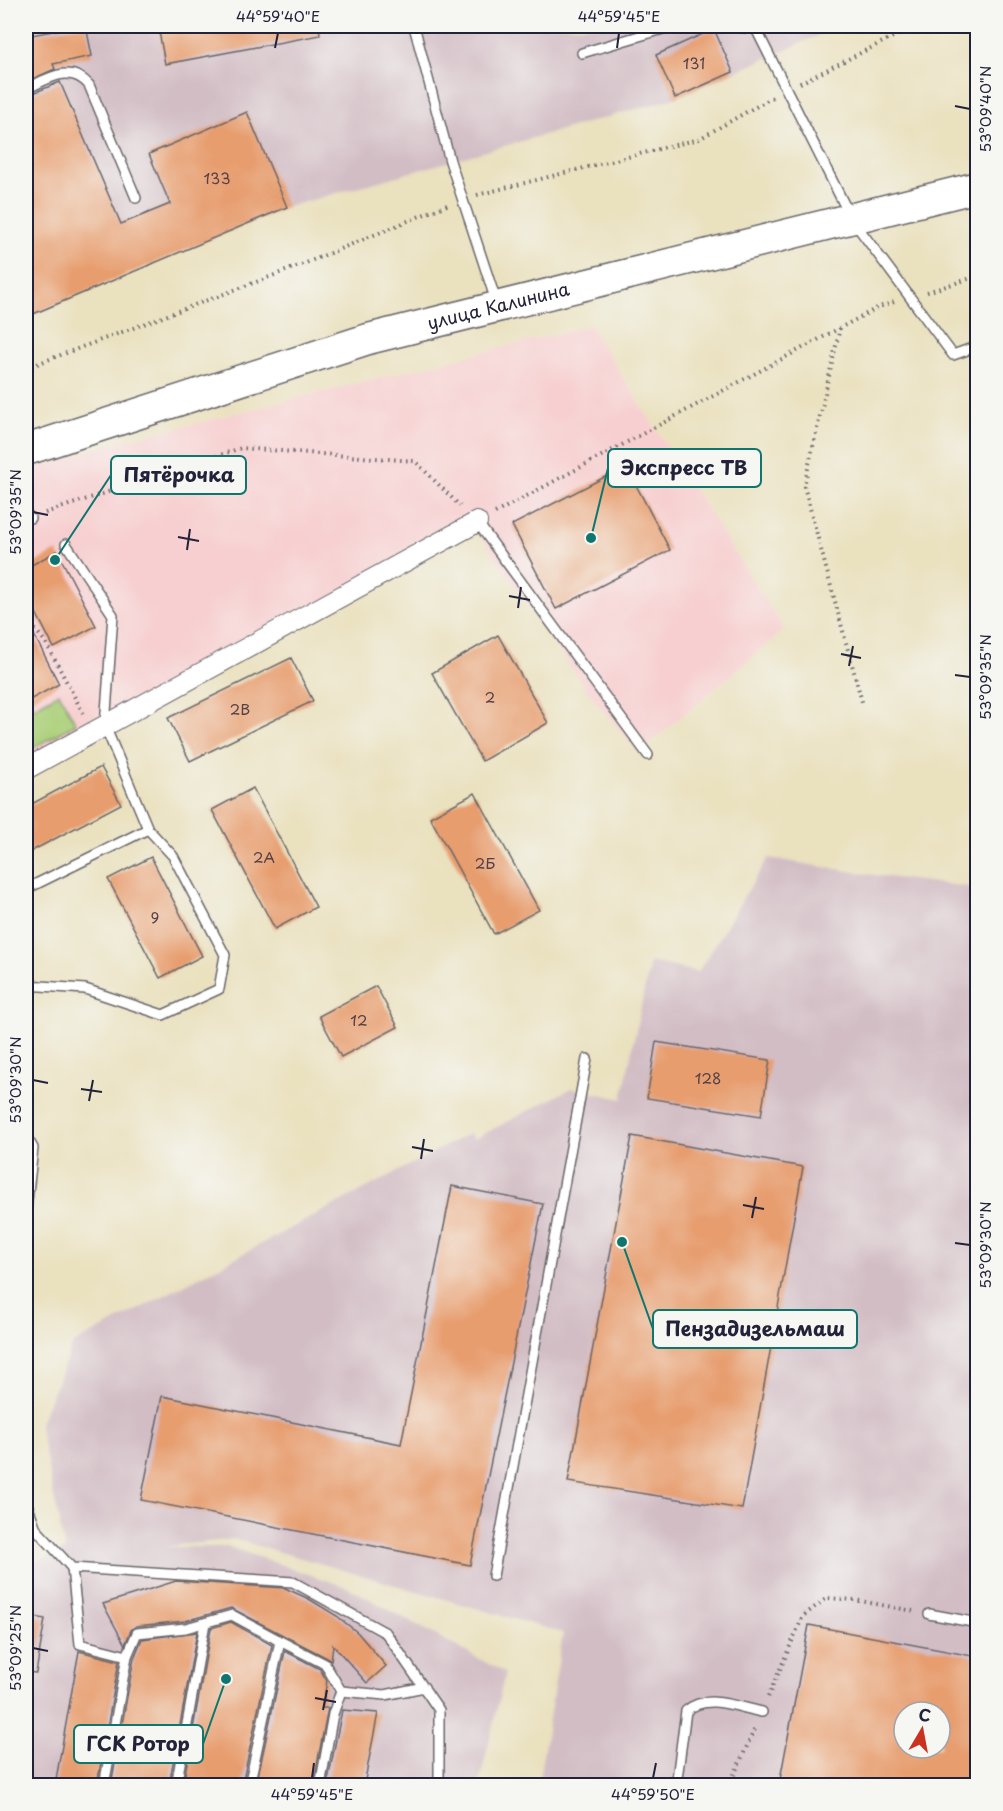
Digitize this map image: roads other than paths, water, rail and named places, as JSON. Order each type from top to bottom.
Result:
[{"type":"main road","name":"улица Калинина","points":[[26,450],[368,339],[978,187]]},
{"type":"street","points":[[26,769],[477,522]]},
{"type":"lane","points":[[414,26],[450,161],[497,306]]},
{"type":"lane","points":[[582,53],[673,26]]},
{"type":"lane","points":[[731,26],[748,28],[757,26],[851,218],[953,355],[978,346]]},
{"type":"lane","points":[[26,89],[59,74],[72,73],[82,77],[89,85],[136,198]]},
{"type":"lane","points":[[477,522],[648,755]]},
{"type":"lane","points":[[26,985],[85,989],[164,1015],[219,989],[225,955],[173,856],[148,828],[99,729],[113,615],[66,544]]},
{"type":"lane","points":[[26,889],[148,828]]},
{"type":"lane","points":[[493,1576],[587,1059]]},
{"type":"lane","points":[[26,1136],[33,1148],[26,1210]]},
{"type":"lane","points":[[26,1501],[36,1529],[72,1568],[80,1644],[127,1656]]},
{"type":"lane","points":[[72,1568],[292,1582],[386,1633],[439,1710],[439,1785]]},
{"type":"lane","points":[[929,1614],[978,1623]]},
{"type":"lane","points":[[104,1785],[127,1656],[136,1633],[186,1628],[232,1615],[325,1664],[341,1691],[333,1714],[320,1785]]},
{"type":"lane","points":[[176,1785],[205,1623]]},
{"type":"lane","points":[[249,1785],[280,1641],[270,1636]]},
{"type":"lane","points":[[341,1691],[385,1695],[424,1687]]},
{"type":"lane","points":[[675,1785],[686,1712],[695,1704],[708,1701],[762,1713]]},
{"type":"place","name":"Экспресс ТВ","points":[[591,538]]},
{"type":"place","name":"Пятёрочка","points":[[55,560]]},
{"type":"place","name":"Пензадизельмаш","points":[[622,1242]]},
{"type":"place","name":"ГСК Ротор","points":[[226,1679]]}]
